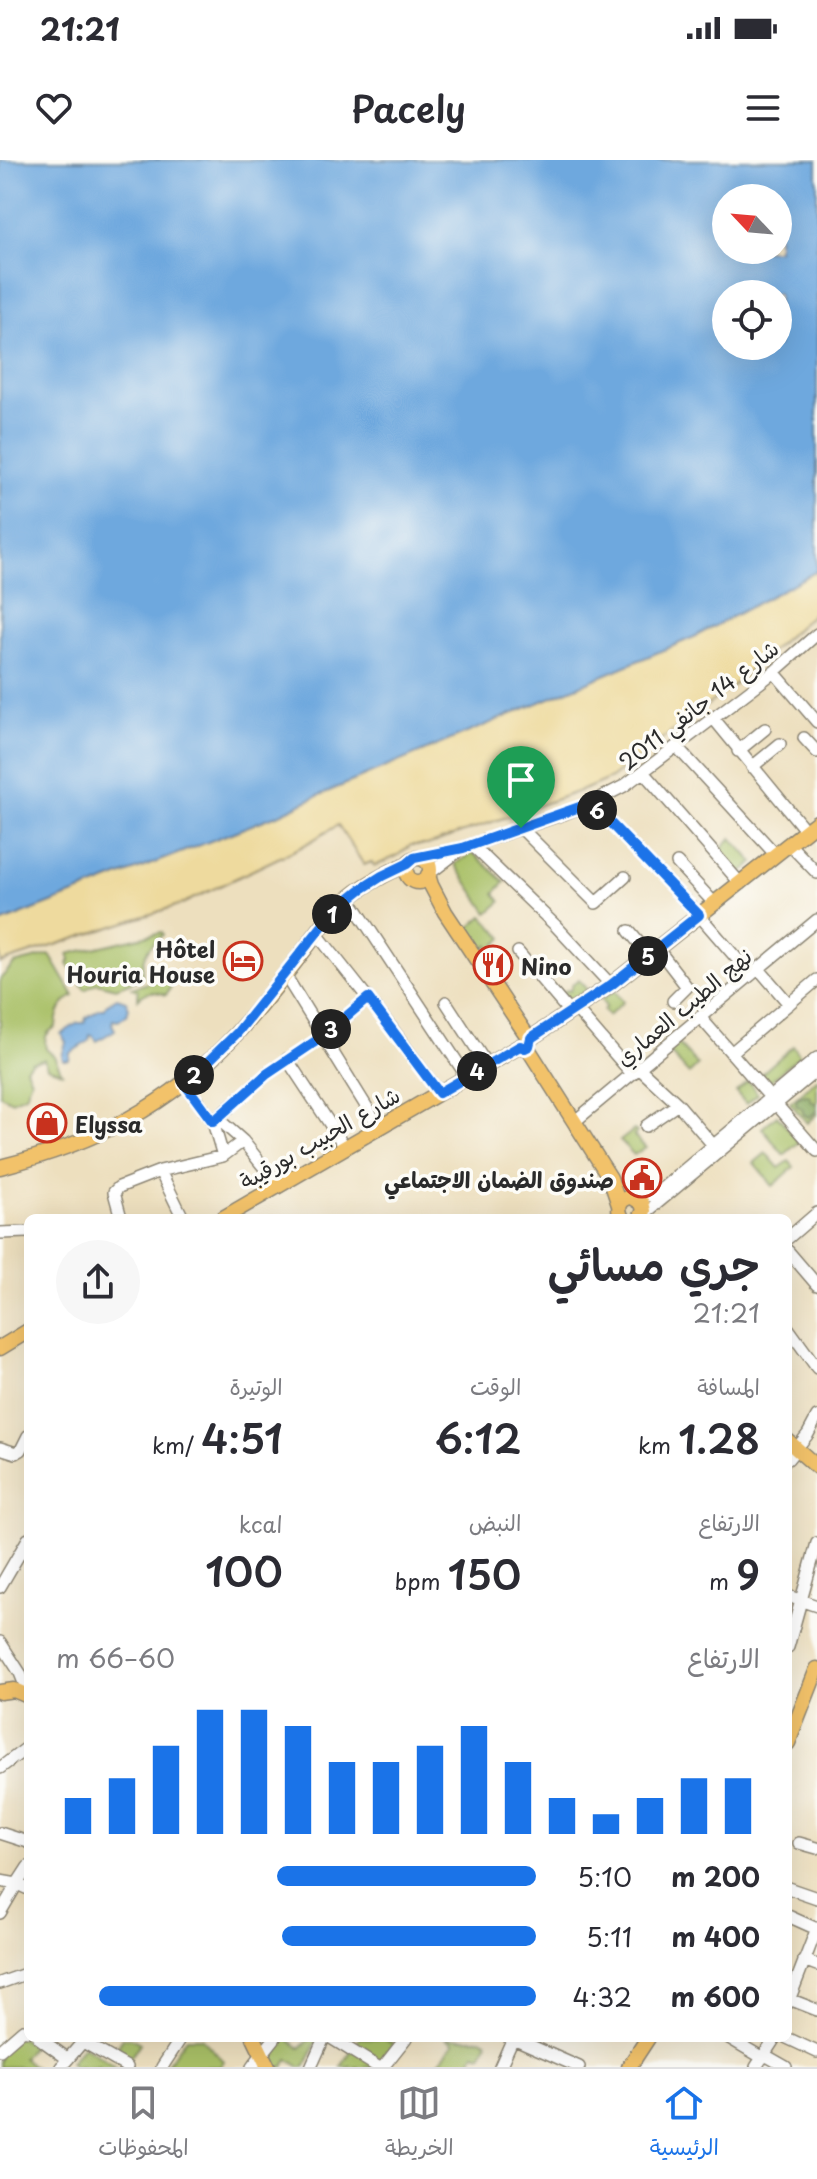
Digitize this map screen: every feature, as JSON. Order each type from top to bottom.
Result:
[{"type":"main road","name":"شارع الحبيب بورقيبة","points":[[230,1214],[467,1077],[573,1011],[611,985],[812,827]]},
{"type":"main road","points":[[414,861],[407,873],[445,912]]},
{"type":"main road","points":[[0,1167],[105,1131],[156,1104],[185,1084],[237,1033],[335,910],[382,876],[414,861],[428,864],[431,885],[445,912],[506,1005],[610,1178],[623,1207],[642,1203],[642,1214]]},
{"type":"main road","points":[[355,894],[384,883],[424,880],[429,875]]},
{"type":"main road","points":[[0,1348],[24,1333]]},
{"type":"main road","points":[[792,1453],[817,1467]]},
{"type":"main road","points":[[792,1454],[817,1477]]},
{"type":"main road","points":[[792,1733],[817,1669]]},
{"type":"main road","points":[[0,1692],[24,1690]]},
{"type":"main road","points":[[256,2042],[265,2060]]},
{"type":"main road","points":[[629,2067],[642,2042]]},
{"type":"street","name":"شارع 14 جانفي 2011","points":[[414,861],[468,847],[591,803],[624,786],[774,672],[817,634]]},
{"type":"street","points":[[774,672],[817,722]]},
{"type":"street","points":[[714,719],[752,767],[812,827]]},
{"type":"street","points":[[738,751],[765,729]]},
{"type":"street","points":[[804,738],[817,752]]},
{"type":"street","points":[[752,767],[780,744]]},
{"type":"street","points":[[677,747],[776,855]]},
{"type":"street","points":[[643,772],[741,884]]},
{"type":"street","points":[[591,803],[789,1004]]},
{"type":"street","points":[[521,828],[596,903],[625,877]]},
{"type":"street","points":[[789,844],[817,873]]},
{"type":"street","name":"شارع 14 جانفي 2011","points":[[429,875],[468,847]]},
{"type":"street","points":[[468,847],[555,925],[611,985]]},
{"type":"street","points":[[677,863],[714,903]]},
{"type":"street","points":[[355,894],[467,1077]]},
{"type":"street","name":"نهج الطيب العماري","points":[[574,1122],[817,920]]},
{"type":"street","points":[[629,931],[687,987],[673,1001]]},
{"type":"street","points":[[317,934],[439,1093]]},
{"type":"street","points":[[518,952],[635,1071],[678,1104],[713,1145]]},
{"type":"street","points":[[285,975],[379,1127]]},
{"type":"street","points":[[731,1053],[817,980]]},
{"type":"street","points":[[215,1120],[267,1074],[322,1037],[368,998]]},
{"type":"street","points":[[446,1002],[487,1065]]},
{"type":"street","points":[[700,1017],[817,1151]]},
{"type":"street","points":[[645,1214],[817,1058]]},
{"type":"street","points":[[287,1059],[345,1147]]},
{"type":"street","points":[[623,1207],[658,1192],[713,1145],[817,1070]]},
{"type":"street","points":[[185,1084],[215,1120],[243,1141],[278,1185]]},
{"type":"street","points":[[646,1126],[678,1104]]},
{"type":"street","points":[[215,1120],[223,1156]]},
{"type":"street","points":[[118,1214],[116,1190],[160,1171],[223,1156],[243,1141]]},
{"type":"street","points":[[160,1171],[181,1214]]},
{"type":"street","points":[[792,1235],[817,1213]]},
{"type":"street","points":[[0,1233],[24,1232]]},
{"type":"street","points":[[792,1256],[817,1285]]},
{"type":"street","points":[[792,1334],[817,1368]]},
{"type":"street","points":[[792,1449],[817,1417]]},
{"type":"street","points":[[0,1448],[16,1453],[24,1451]]},
{"type":"street","points":[[792,1634],[817,1543]]},
{"type":"street","points":[[0,1587],[24,1546]]},
{"type":"street","points":[[792,1597],[817,1606]]},
{"type":"street","points":[[0,1642],[24,1684]]},
{"type":"street","points":[[0,1768],[24,1748]]},
{"type":"street","points":[[0,1833],[24,1841]]},
{"type":"street","points":[[799,1843],[817,1848]]},
{"type":"street","points":[[0,1881],[22,1886],[0,1913]]},
{"type":"street","points":[[792,1889],[817,1898]]},
{"type":"street","points":[[792,1918],[817,1928],[792,1991]]},
{"type":"street","points":[[804,1960],[817,1965]]},
{"type":"street","points":[[0,1983],[24,1974]]},
{"type":"street","points":[[792,2002],[817,2010]]},
{"type":"street","points":[[0,2050],[24,2030]]},
{"type":"street","points":[[792,2040],[817,2052]]},
{"type":"street","points":[[43,2042],[65,2063],[82,2042]]},
{"type":"street","points":[[87,2042],[127,2067]]},
{"type":"street","points":[[162,2067],[178,2042]]},
{"type":"street","points":[[311,2067],[322,2042]]},
{"type":"street","points":[[338,2042],[381,2067],[403,2042]]},
{"type":"street","points":[[500,2067],[511,2042]]},
{"type":"street","points":[[522,2042],[579,2067]]},
{"type":"street","points":[[735,2042],[761,2060],[786,2067]]},
{"type":"street","points":[[761,2060],[772,2042]]},
{"type":"street","points":[[252,2067],[265,2060]]},
{"type":"green space","points":[[732,838],[754,863],[737,875],[717,852]]},
{"type":"green space","points":[[473,853],[505,882],[495,893],[501,902],[488,913],[455,864]]},
{"type":"green space","points":[[483,916],[503,938],[492,949],[489,945],[482,950],[468,929]]},
{"type":"green space","points":[[162,932],[163,935],[146,954],[143,978],[116,988],[97,983],[85,990],[68,964],[68,954]]},
{"type":"green space","points":[[50,955],[74,996],[60,1008],[56,1027],[45,1039],[46,1049],[54,1056],[62,1072],[47,1067],[44,1059],[31,1062],[26,1068],[31,1080],[25,1095],[12,1101],[0,1095],[0,979],[14,964]]},
{"type":"green space","points":[[166,977],[173,983],[166,995],[151,992],[138,999],[138,990],[132,988]]},
{"type":"green space","points":[[579,980],[587,990],[571,1001],[556,992],[559,989],[562,993],[570,991]]},
{"type":"green space","points":[[614,990],[623,1002],[608,1016],[601,1000]]},
{"type":"green space","points":[[677,1043],[698,1065],[689,1074],[668,1051]]},
{"type":"green space","points":[[793,1046],[800,1055],[769,1082],[761,1074]]},
{"type":"green space","points":[[817,1079],[817,1114],[807,1123],[790,1103]]},
{"type":"green space","points":[[748,1081],[758,1094],[746,1104],[736,1092]]},
{"type":"green space","points":[[807,1095],[817,1104],[817,1111],[809,1117],[796,1105],[800,1096]]},
{"type":"green space","points":[[777,1115],[799,1142],[784,1155],[762,1128]]},
{"type":"green space","points":[[634,1130],[637,1132],[634,1136],[646,1148],[634,1155],[620,1141]]},
{"type":"green space","points":[[766,1153],[779,1168],[789,1161],[794,1167],[773,1186],[754,1163]]},
{"type":"green space","points":[[16,2036],[33,2044],[23,2058],[35,2067],[0,2067],[0,2054]]},
{"type":"green space","points":[[120,2042],[140,2043],[127,2063],[112,2055]]},
{"type":"green space","points":[[183,2042],[205,2042],[224,2061],[220,2067],[165,2067]]},
{"type":"green space","points":[[277,2042],[292,2042],[300,2048],[307,2042],[316,2042],[305,2067],[288,2059],[284,2067],[272,2067],[265,2053]]},
{"type":"green space","points":[[357,2042],[394,2044],[376,2067],[341,2067]]},
{"type":"green space","points":[[488,2042],[482,2055],[475,2053],[467,2067],[435,2067],[454,2043]]},
{"type":"green space","points":[[83,2046],[116,2067],[75,2067],[70,2063]]},
{"type":"sand","points":[[817,571],[817,610],[730,688],[611,778],[427,845],[411,845],[397,856],[375,866],[371,862],[364,865],[338,825],[301,847],[182,904],[0,963],[0,923],[282,813],[694,637]]},
{"type":"water","points":[[0,160],[817,160],[817,571],[694,637],[282,813],[0,923]]},
{"type":"water","points":[[117,998],[126,1001],[129,1008],[127,1015],[118,1021],[113,1020],[115,1030],[97,1041],[90,1035],[89,1041],[70,1053],[69,1060],[63,1060],[66,1042],[61,1034],[78,1023],[84,1023],[86,1018],[105,1009]]},
{"type":"place","name":"Hôtel Houria House","points":[[243,961]]},
{"type":"place","name":"Nino","points":[[493,965]]},
{"type":"place","name":"Elyssa","points":[[47,1123]]},
{"type":"place","name":"صندوق الضمان الاجتماعي","points":[[642,1178]]},
{"type":"route","points":[[591,803],[699,915],[611,985],[531,1038],[529,1046],[520,1046],[439,1093],[368,998],[322,1037],[267,1074],[213,1122],[185,1084],[237,1033],[335,910],[360,890],[414,858],[463,848],[521,828],[591,803]]}]
